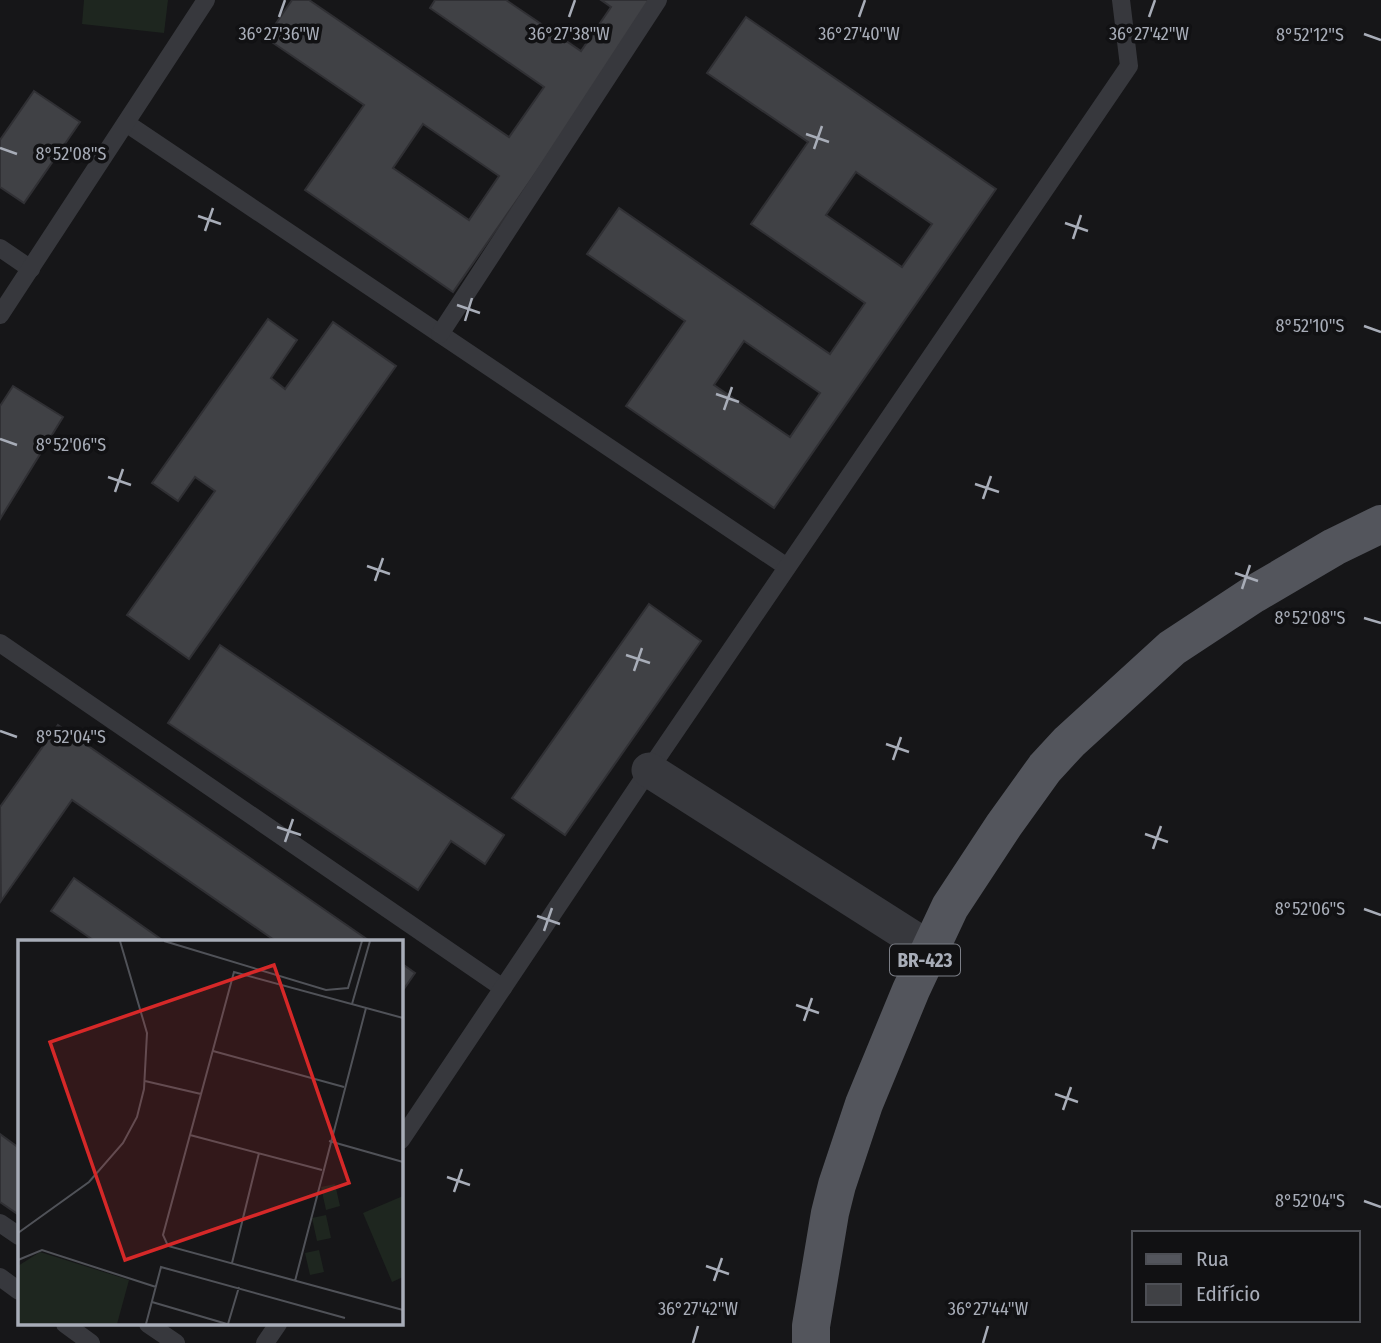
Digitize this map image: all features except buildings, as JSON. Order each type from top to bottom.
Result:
[{"type":"main road","name":"BR-423","points":[[811,1343],[811,1326],[830,1213],[864,1104],[911,989],[950,907],[1004,825],[1045,768],[1069,742],[1172,648],[1265,587],[1334,547],[1381,524]]},
{"type":"street","points":[[649,770],[930,949]]},
{"type":"lane","points":[[0,315],[206,0]]},
{"type":"lane","points":[[440,334],[658,0]]},
{"type":"lane","points":[[402,1139],[649,770],[1129,66],[1121,0]]},
{"type":"lane","points":[[125,123],[787,567]]},
{"type":"lane","points":[[0,248],[31,269]]},
{"type":"lane","points":[[0,643],[503,988]]},
{"type":"lane","points":[[0,1223],[18,1235]]},
{"type":"lane","points":[[0,1277],[18,1290]]},
{"type":"lane","points":[[68,1326],[91,1343]]},
{"type":"lane","points":[[151,1326],[176,1343]]},
{"type":"lane","points":[[265,1343],[277,1326]]},
{"type":"shaded area","points":[[84,0],[168,0],[164,33],[82,24]]}]
